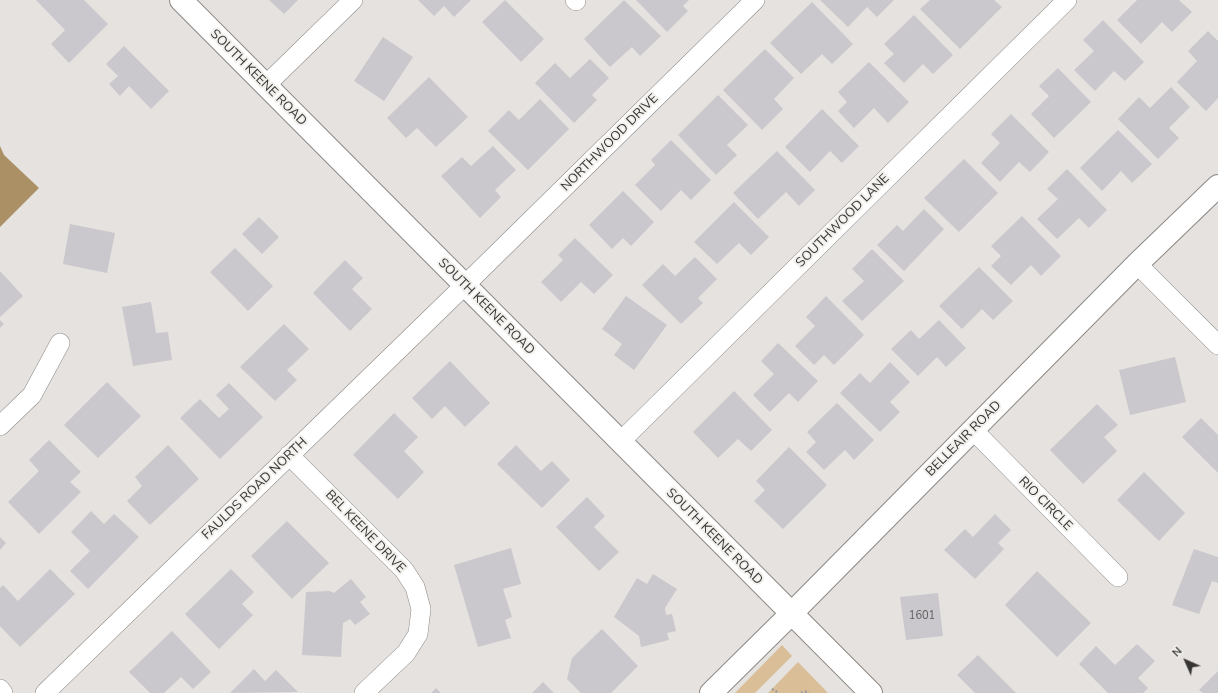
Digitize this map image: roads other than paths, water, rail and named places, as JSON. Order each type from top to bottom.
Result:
[{"type":"main road","name":"SOUTH KEENE ROAD","points":[[181,0],[871,693]]},
{"type":"main road","name":"BELLEAIR ROAD","points":[[711,693],[1137,264],[1218,186]]},
{"type":"street","points":[[265,86],[354,0]]},
{"type":"street","name":"NORTHWOOD DRIVE","points":[[465,285],[755,0]]},
{"type":"street","name":"SOUTHWOOD LANE","points":[[620,442],[1067,0]]},
{"type":"street","points":[[1137,264],[1218,346]]},
{"type":"street","name":"FAULDS ROAD NORTH","points":[[44,693],[465,285]]},
{"type":"street","points":[[0,426],[32,395],[60,343]]},
{"type":"street","name":"RIO CIRCLE","points":[[973,430],[1118,577]]},
{"type":"street","name":"BEL KEENE DRIVE","points":[[289,455],[404,570],[415,588],[421,608],[418,634],[406,652],[364,693]]},
{"type":"street","points":[[0,690],[4,693]]}]
